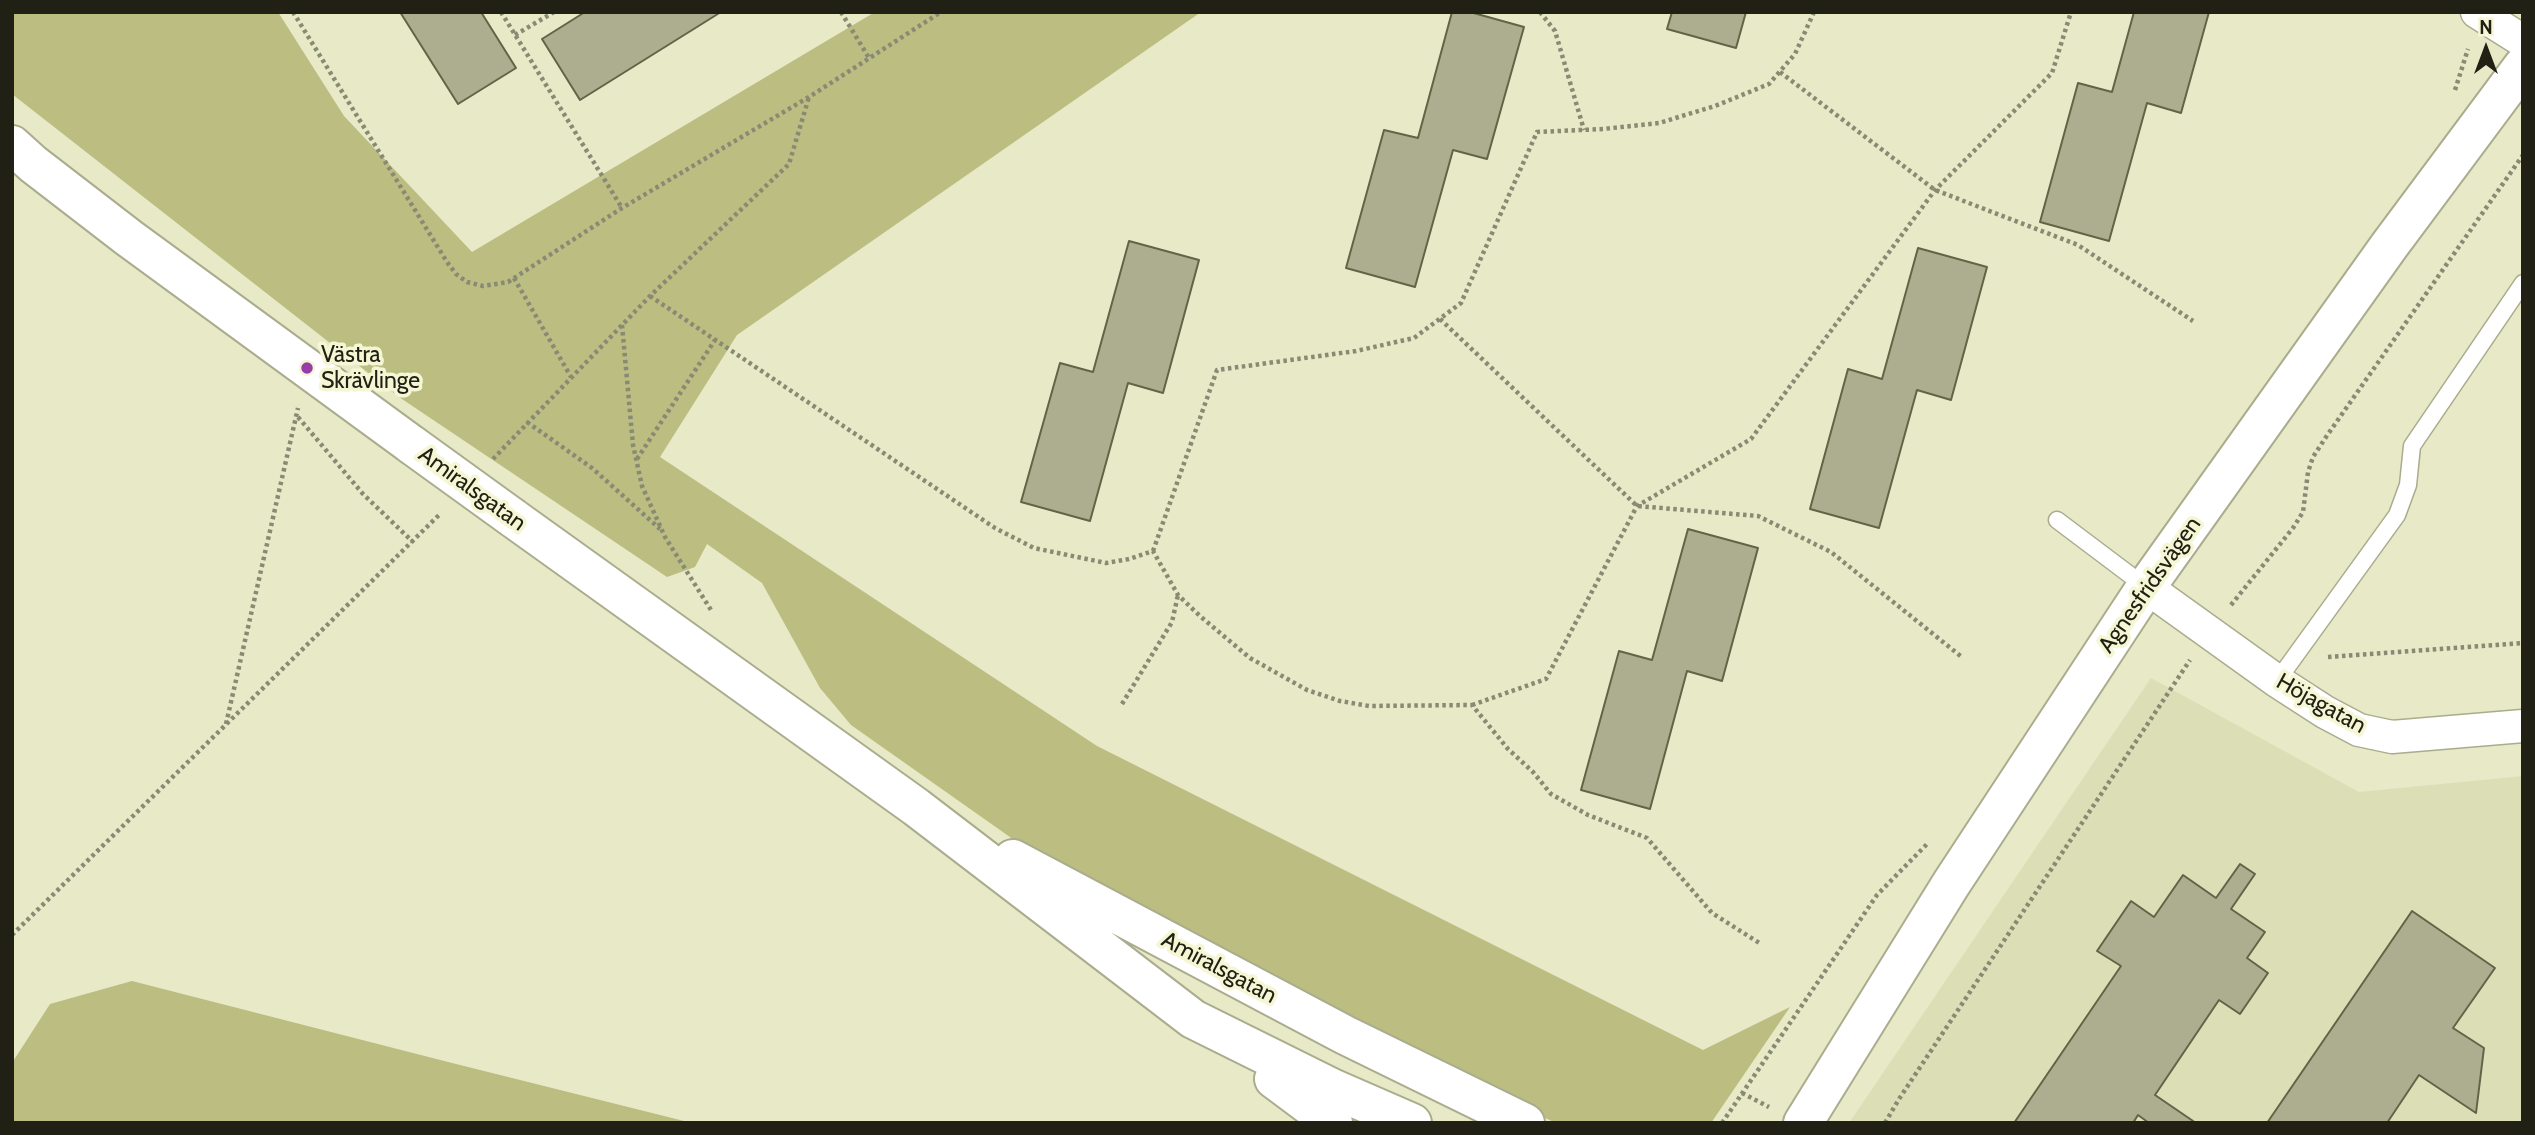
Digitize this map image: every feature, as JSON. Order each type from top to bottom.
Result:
[{"type":"main road","name":"Agnesfridsvägen","points":[[1803,1123],[1951,884],[2146,587],[2389,246],[2523,66]]},
{"type":"main road","name":"Amiralsgatan","points":[[19,155],[412,445],[916,807],[1193,1020],[1334,1089],[1412,1123]]},
{"type":"main road","name":"Amiralsgatan","points":[[916,807],[1345,1035],[1525,1123]]},
{"type":"main road","points":[[1193,1020],[1333,1123]]},
{"type":"street","points":[[2477,12],[2523,41]]},
{"type":"street","name":"Höjagatan","points":[[2146,587],[2277,681],[2359,730],[2392,737],[2523,726]]},
{"type":"lane","points":[[2277,681],[2397,515],[2408,485],[2412,446],[2523,283]]},
{"type":"lane","points":[[2057,520],[2146,587]]},
{"type":"path","points":[[293,12],[456,274],[467,282],[483,286],[493,286],[514,278],[622,208],[809,97],[941,12]]},
{"type":"path","points":[[501,12],[622,208]]},
{"type":"path","points":[[515,35],[554,12]]},
{"type":"path","points":[[841,12],[869,58]]},
{"type":"path","points":[[1540,12],[1555,31],[1584,130]]},
{"type":"path","points":[[1814,12],[1795,54],[1769,84],[1715,106],[1659,123],[1537,132],[1466,295],[1461,303],[1414,338],[1356,351],[1217,370],[1153,551],[1178,595],[1250,658],[1307,690],[1340,701],[1369,706],[1472,705],[1546,679],[1637,506],[1751,439],[1935,190],[2052,73],[2071,12]]},
{"type":"path","points":[[1780,72],[1935,190],[2078,245],[2193,321]]},
{"type":"path","points":[[491,461],[650,296],[789,164],[809,97]]},
{"type":"path","points":[[514,278],[571,378]]},
{"type":"path","points":[[650,296],[995,528],[1034,548],[1106,563],[1153,551]]},
{"type":"path","points":[[1440,319],[1637,506],[1758,516],[1831,552],[1963,659]]},
{"type":"path","points":[[622,325],[636,460],[642,486],[662,530],[711,611]]},
{"type":"path","points":[[636,460],[715,340]]},
{"type":"path","points":[[226,725],[299,404]]},
{"type":"path","points":[[297,417],[363,494],[413,542]]},
{"type":"path","points":[[527,422],[592,468],[662,530]]},
{"type":"path","points":[[12,935],[445,509]]},
{"type":"path","points":[[1122,704],[1172,622],[1178,595]]},
{"type":"path","points":[[2301,648],[2328,657],[2523,643]]},
{"type":"path","points":[[1472,705],[1508,749],[1533,772],[1551,794],[1588,815],[1647,838],[1712,913],[1761,944]]},
{"type":"path","points":[[1721,1123],[1877,894],[1930,841]]},
{"type":"shaded area","points":[[12,12],[278,12],[344,116],[472,252],[875,12],[1201,12],[737,335],[660,457],[1097,746],[1703,1050],[1790,1007],[1711,1123],[1556,1123],[1396,1048],[1061,873],[851,725],[820,688],[762,583],[707,544],[695,567],[667,577],[399,397],[12,94]]},
{"type":"shaded area","points":[[2151,678],[2359,792],[2523,776],[2523,1123],[1849,1123]]},
{"type":"shaded area","points":[[132,981],[692,1123],[12,1123],[12,1063],[50,1004]]},
{"type":"building","points":[[400,12],[481,12],[516,68],[458,104]]},
{"type":"building","points":[[585,12],[721,12],[580,100],[542,39]]},
{"type":"building","points":[[1452,12],[1470,12],[1524,27],[1487,159],[1453,150],[1415,287],[1346,268],[1384,130],[1418,138]]},
{"type":"building","points":[[1672,12],[1746,12],[1736,48],[1667,29]]},
{"type":"building","points":[[2134,12],[2209,12],[2181,113],[2147,103],[2109,241],[2040,222],[2078,83],[2112,92]]},
{"type":"building","points":[[1129,241],[1199,260],[1163,393],[1128,383],[1090,521],[1021,502],[1060,363],[1093,372]]},
{"type":"building","points":[[1918,248],[1987,267],[1951,400],[1917,390],[1879,528],[1810,509],[1848,369],[1882,379]]},
{"type":"building","points":[[1688,529],[1758,548],[1722,681],[1687,671],[1650,809],[1581,790],[1619,651],[1652,660]]},
{"type":"building","points":[[2240,864],[2255,874],[2231,909],[2265,932],[2247,958],[2268,973],[2240,1014],[2219,1000],[2155,1095],[2196,1123],[2149,1123],[2138,1115],[2133,1123],[2014,1123],[2121,966],[2097,951],[2131,901],[2154,917],[2183,875],[2216,898]]},
{"type":"building","points":[[2412,911],[2495,968],[2453,1028],[2484,1048],[2476,1113],[2419,1075],[2387,1123],[2267,1123]]},
{"type":"place","name":"Västra Skrävlinge","points":[[307,368]]}]
